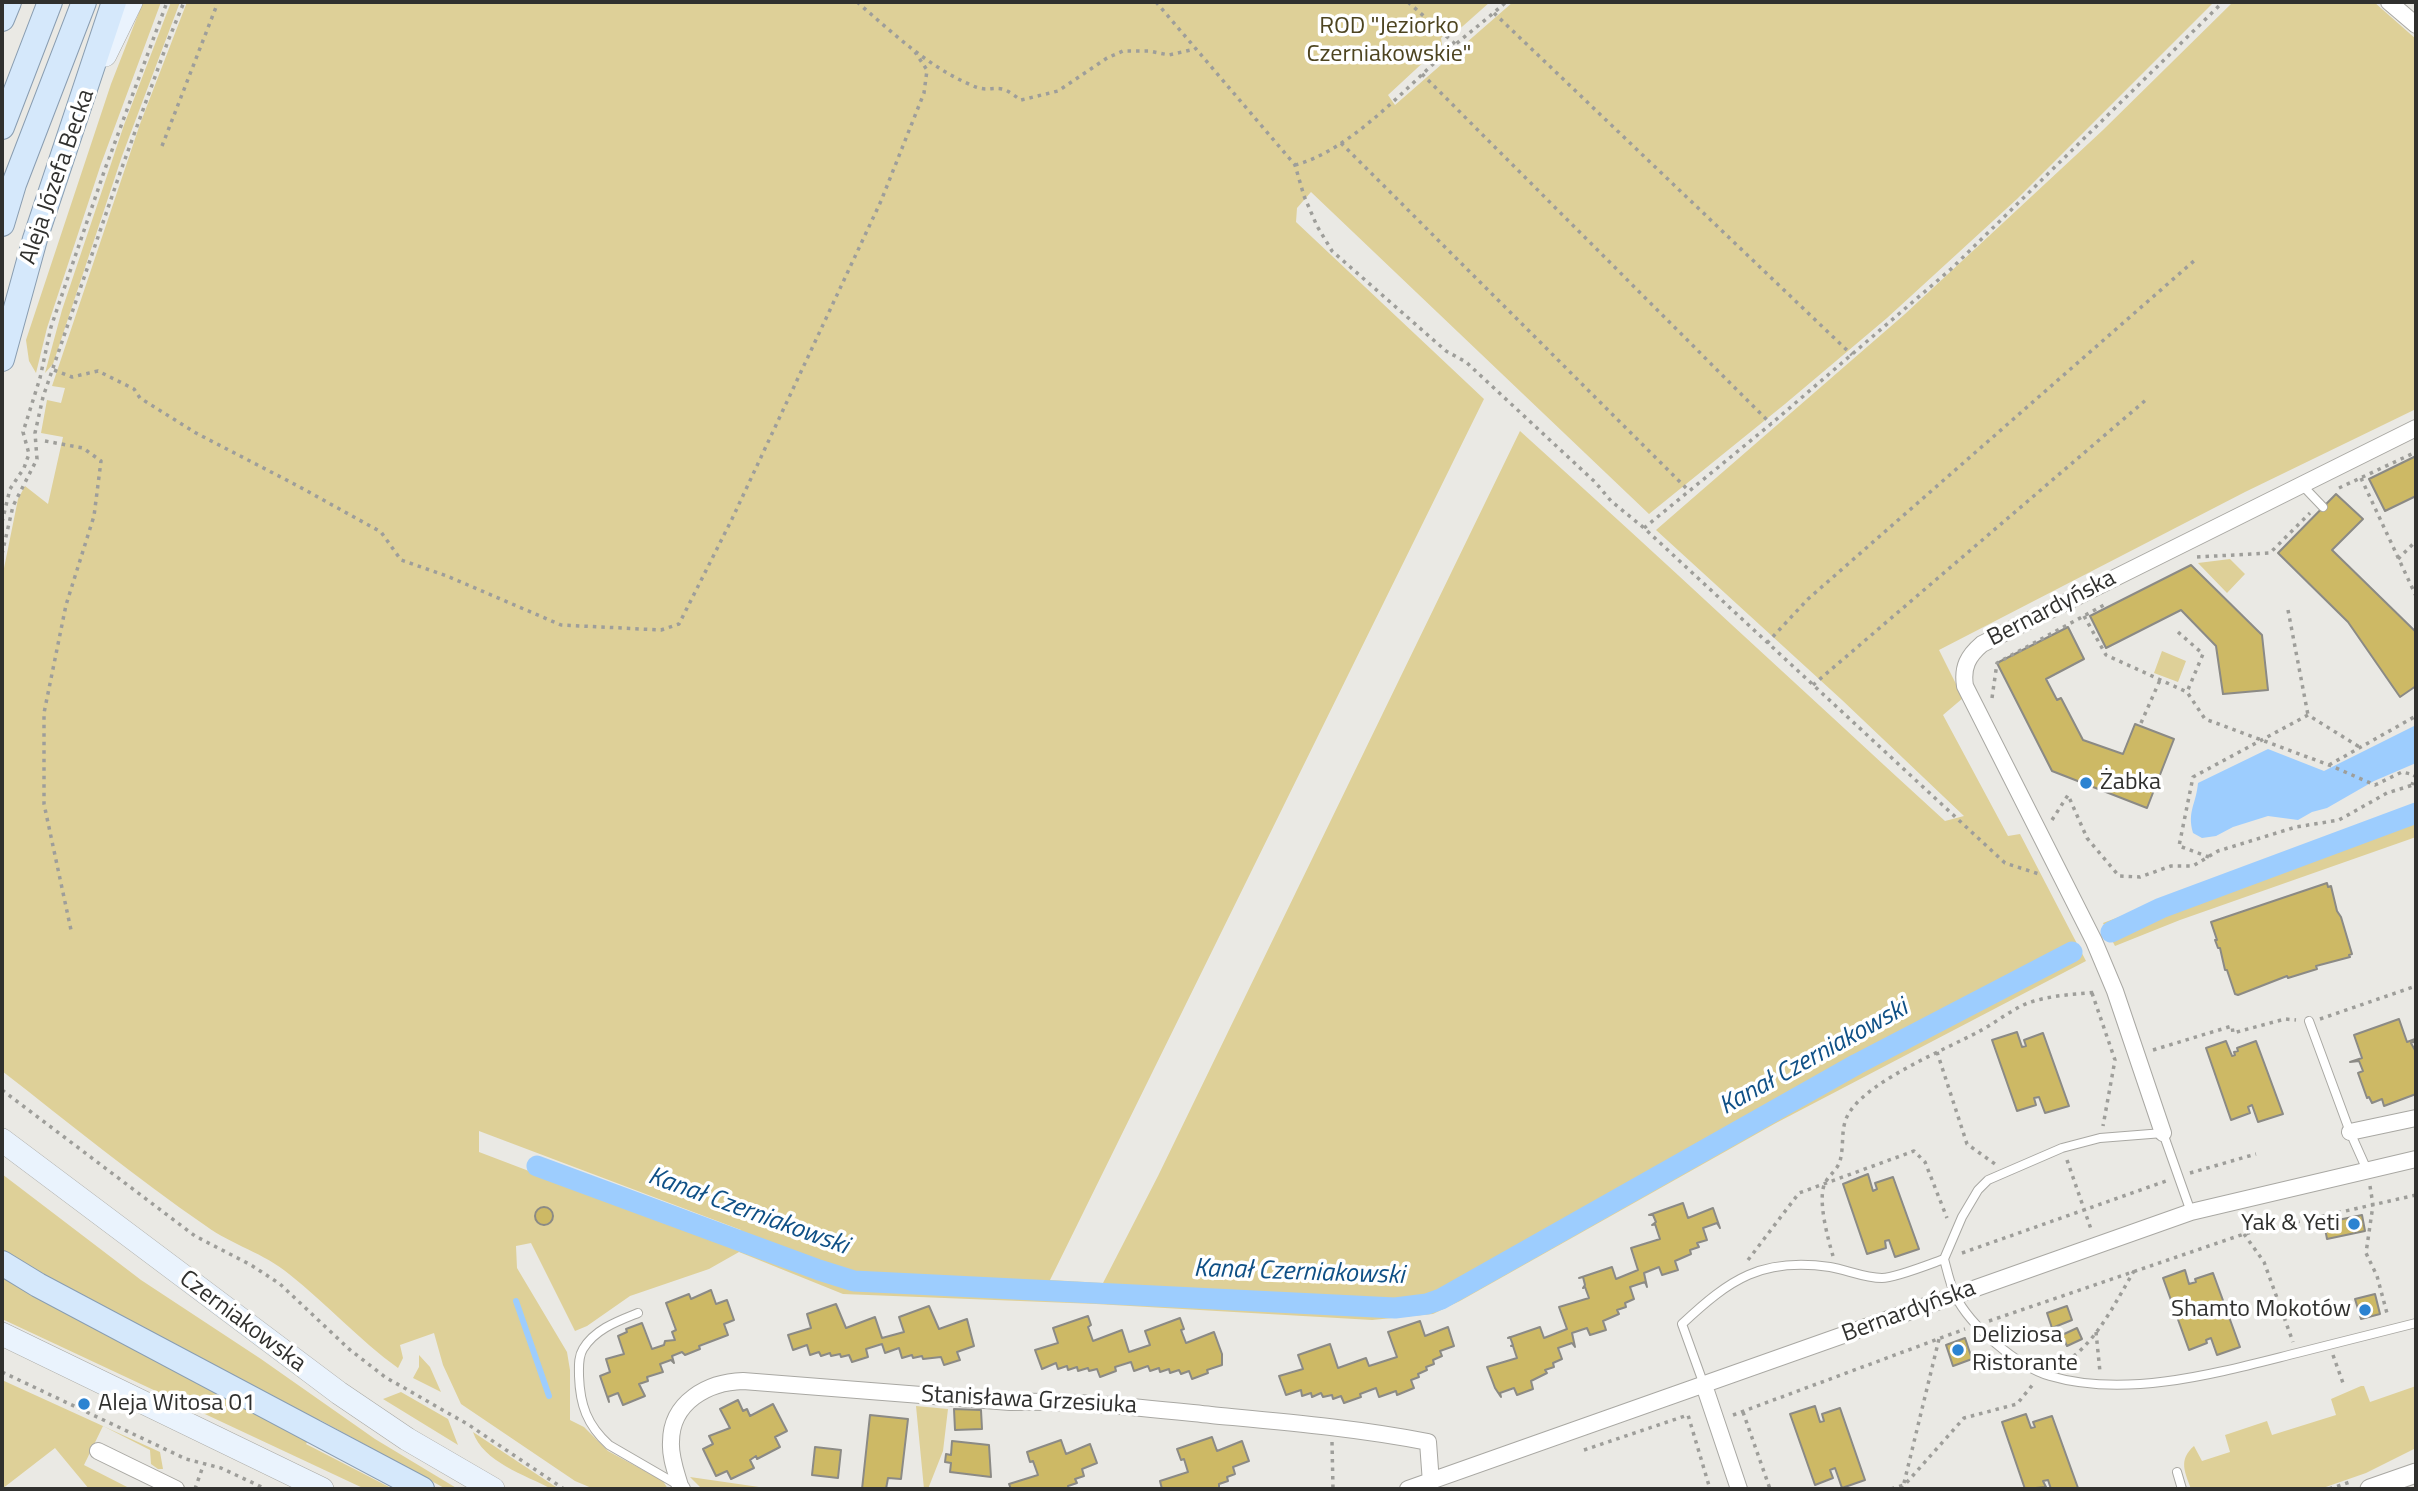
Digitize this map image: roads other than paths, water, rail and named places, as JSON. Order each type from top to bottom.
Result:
[{"type":"main road","name":"Aleja Józefa Becka","points":[[2,224],[14,184],[84,2]]},
{"type":"main road","points":[[81,102],[114,2]]},
{"type":"main road","name":"Aleja Józefa Becka","points":[[2,359],[34,239],[81,102],[131,2]]},
{"type":"main road","points":[[2,127],[46,11]]},
{"type":"main road","name":"Czerniakowska","points":[[2,1140],[328,1385],[407,1439],[493,1489]]},
{"type":"main road","points":[[2,1263],[38,1285],[422,1489]]},
{"type":"main road","points":[[2,1334],[323,1489]]},
{"type":"street","points":[[2389,2],[2416,25]]},
{"type":"street","name":"Bernardyńska","points":[[2163,1133],[2115,991],[2094,941],[1965,686],[1963,673],[1973,652],[1982,644],[2416,428]]},
{"type":"street","points":[[2350,1132],[2416,1118]]},
{"type":"street","name":"Bernardyńska","points":[[1408,1489],[2191,1212],[2416,1159]]},
{"type":"street","name":"Stanisława Grzesiuka","points":[[681,1488],[670,1443],[678,1414],[693,1396],[714,1385],[728,1382],[1010,1402],[1049,1401],[1123,1406],[1362,1431],[1428,1442],[1431,1483]]},
{"type":"street","points":[[1704,1385],[1739,1489]]},
{"type":"street","points":[[98,1451],[176,1489]]},
{"type":"street","points":[[2370,1489],[2416,1473]]},
{"type":"lane","points":[[2301,484],[2321,505]]},
{"type":"lane","points":[[2309,1021],[2367,1170]]},
{"type":"lane","points":[[2191,1212],[2163,1133],[2100,1138],[2062,1148],[1988,1180],[1962,1217],[1944,1259],[1955,1295],[1977,1325],[2013,1357],[2049,1376],[2101,1385],[2151,1382],[2218,1372],[2416,1323]]},
{"type":"lane","points":[[1704,1385],[1682,1324],[1729,1283],[1788,1264],[1836,1268],[1884,1278],[1944,1259]]},
{"type":"lane","points":[[638,1313],[609,1325],[583,1349],[579,1360],[582,1409],[599,1436],[609,1445],[681,1488]]},
{"type":"lane","points":[[2176,1472],[2182,1489]]},
{"type":"water","points":[[2416,725],[2416,763],[2374,781],[2327,808],[2298,820],[2268,816],[2233,827],[2216,836],[2202,838],[2193,833],[2191,813],[2198,783],[2268,749],[2324,771]]},
{"type":"waterway","name":"Kanał Czerniakowski","points":[[2111,932],[2161,908],[2416,813]]},
{"type":"waterway","name":"Kanał Czerniakowski","points":[[537,1166],[854,1281],[1395,1308],[1427,1304],[1441,1299],[1857,1064],[2072,952]]},
{"type":"waterway","points":[[516,1301],[549,1396]]},
{"type":"place","name":"Żabka","points":[[2086,783]]},
{"type":"place","name":"Yak & Yeti","points":[[2354,1224]]},
{"type":"place","name":"Shamto Mokotów","points":[[2365,1310]]},
{"type":"place","name":"Deliziosa Ristorante","points":[[1958,1350]]},
{"type":"place","name":"Aleja Witosa 01","points":[[84,1404]]},
{"type":"park label","name":"ROD \"Jeziorko Czerniakowskie\"","points":[[1389,41]]}]
